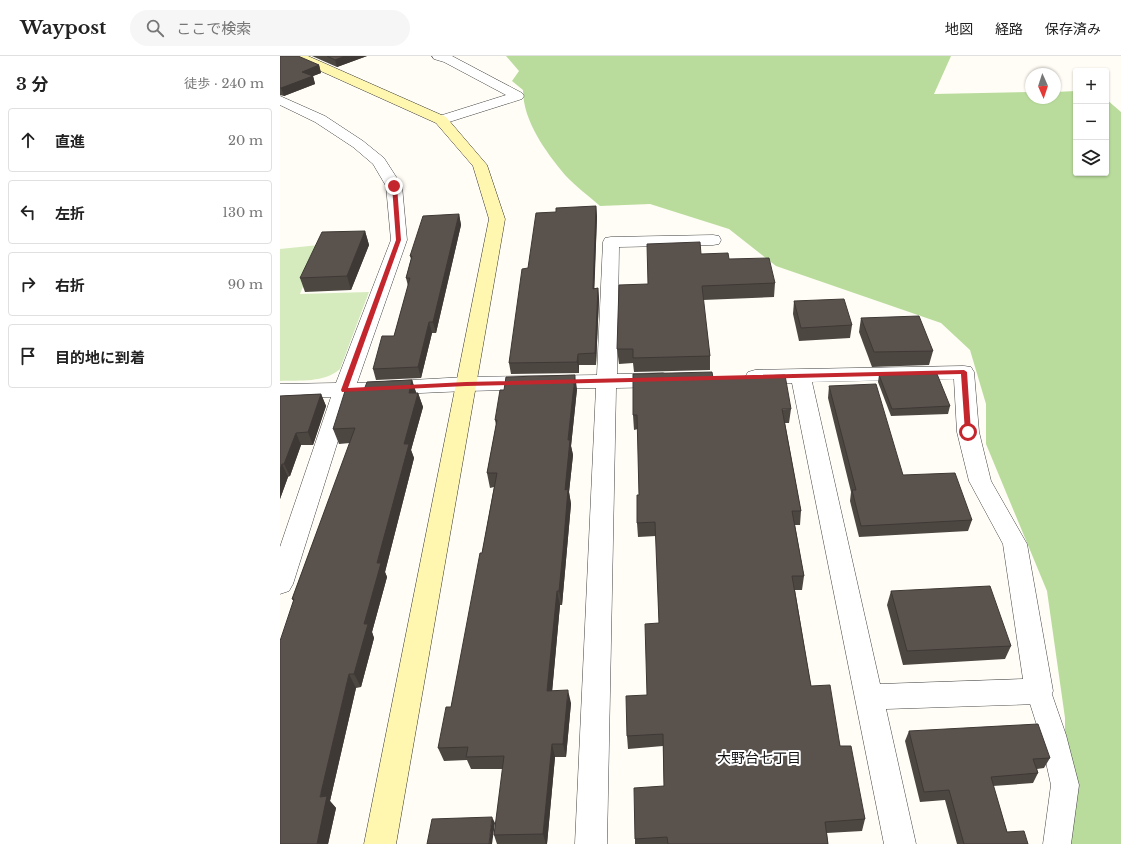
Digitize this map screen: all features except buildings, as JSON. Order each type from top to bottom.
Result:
[{"type":"street","points":[[298,56],[442,120],[480,165],[497,219],[380,844]]},
{"type":"street","points":[[438,56],[448,59],[517,96],[442,120]]},
{"type":"street","points":[[280,100],[320,119],[358,144],[379,162],[394,186],[399,240],[344,390],[280,584]]},
{"type":"street","points":[[591,844],[611,242],[713,240]]},
{"type":"street","points":[[739,378],[964,372],[968,432],[980,481],[1015,544],[1039,691],[869,697]]},
{"type":"street","points":[[801,376],[900,844]]},
{"type":"street","points":[[280,391],[344,390],[466,384],[684,379]]},
{"type":"lane","points":[[1039,691],[1053,735],[1065,785],[1057,844]]},
{"type":"green space","points":[[506,56],[951,56],[934,94],[1025,92],[1025,104],[1061,104],[1061,92],[1073,91],[1073,176],[1109,176],[1109,102],[1121,112],[1121,844],[1065,844],[1065,718],[1047,591],[986,444],[986,404],[970,350],[941,323],[776,266],[729,229],[650,204],[600,206],[565,175],[537,136],[527,113],[523,90],[512,81],[519,71]]},
{"type":"green space","points":[[319,245],[300,294],[369,292],[340,369],[327,377],[319,379],[280,381],[280,249]]},
{"type":"district","name":"大野台七丁目","points":[[759,758]]},
{"type":"route","points":[[394,186],[399,240],[344,390],[466,384],[944,371],[964,372],[968,432]]}]
